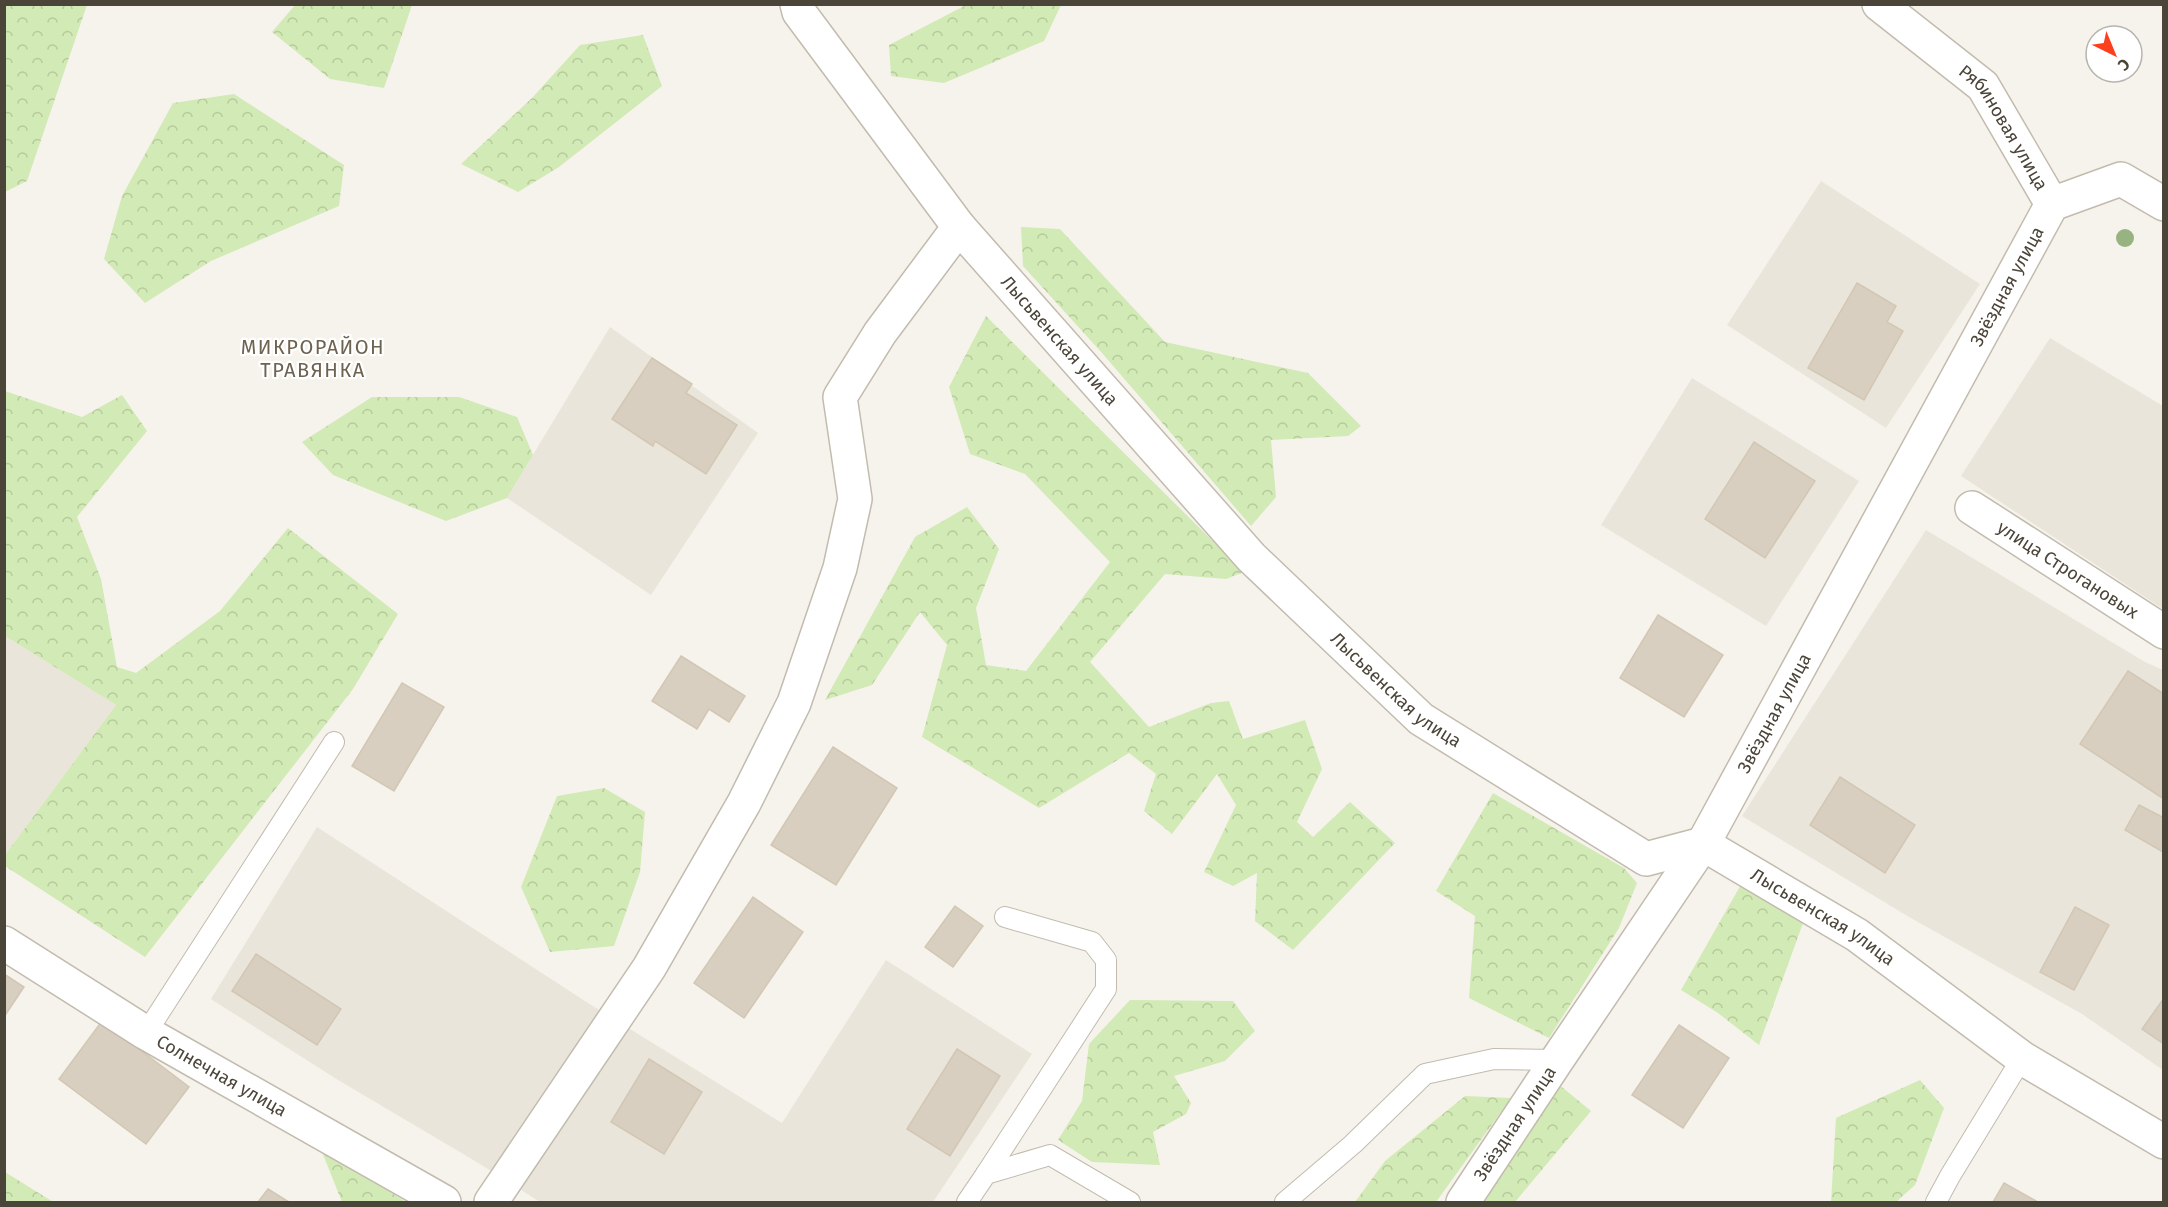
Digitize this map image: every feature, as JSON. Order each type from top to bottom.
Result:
[{"type":"street","name":"Лысьвенская улица","points":[[797,4],[799,12],[959,227],[1251,557],[1421,719],[1646,859],[1704,844],[1857,935],[2022,1058],[2163,1142]]},
{"type":"street","name":"Рябиновая улица","points":[[1879,4],[1983,86],[2052,204],[2121,179],[2163,204]]},
{"type":"street","name":"Звёздная улица","points":[[1463,1203],[1704,844],[2052,204]]},
{"type":"street","points":[[491,1203],[649,968],[744,804],[794,703],[840,568],[855,499],[840,397],[880,333],[959,227]]},
{"type":"street","name":"улица Строгановых","points":[[1972,508],[2163,632]]},
{"type":"street","name":"Солнечная улица","points":[[4,943],[146,1033],[444,1203]]},
{"type":"lane","points":[[146,1033],[334,742]]},
{"type":"lane","points":[[967,1203],[1106,989],[1106,960],[1092,942],[1005,917]]},
{"type":"lane","points":[[1936,1203],[2022,1058]]},
{"type":"lane","points":[[1285,1203],[1353,1144],[1425,1074],[1494,1059],[1557,1060]]},
{"type":"lane","points":[[986,1174],[1050,1155],[1130,1203]]},
{"type":"shaded area","points":[[1821,181],[1980,284],[1886,428],[1727,325]]},
{"type":"shaded area","points":[[610,327],[758,433],[651,595],[507,498]]},
{"type":"shaded area","points":[[2050,338],[2163,406],[2163,609],[1961,476]]},
{"type":"shaded area","points":[[1692,378],[1859,481],[1766,626],[1601,525]]},
{"type":"shaded area","points":[[1926,530],[2145,662],[2163,670],[2163,1070],[2082,1014],[1909,917],[1742,816]]},
{"type":"shaded area","points":[[5,636],[116,705],[5,855]]},
{"type":"shaded area","points":[[317,827],[588,1003],[782,1123],[886,960],[1032,1054],[933,1202],[540,1202],[338,1080],[211,999]]},
{"type":"green space","points":[[5,4],[87,5],[27,181],[5,192]]},
{"type":"green space","points":[[296,4],[412,5],[384,88],[330,79],[272,32]]},
{"type":"green space","points":[[966,5],[1061,5],[1044,41],[944,83],[891,76],[889,45]]},
{"type":"green space","points":[[643,35],[662,86],[559,167],[518,192],[461,164],[532,98],[580,45]]},
{"type":"green space","points":[[234,94],[344,165],[339,206],[211,261],[145,303],[104,259],[122,196],[173,103]]},
{"type":"green space","points":[[1021,227],[1060,229],[1165,342],[1308,373],[1361,426],[1348,436],[1271,440],[1276,497],[1251,526],[1102,353],[1023,266]]},
{"type":"green space","points":[[986,316],[1244,572],[1226,579],[1165,574],[1090,662],[1149,727],[1211,703],[1229,701],[1243,739],[1305,720],[1322,769],[1297,822],[1313,837],[1350,802],[1395,843],[1293,950],[1255,921],[1257,873],[1233,886],[1204,872],[1236,805],[1217,774],[1172,834],[1144,811],[1156,774],[1129,753],[1039,808],[922,737],[947,645],[920,612],[872,685],[825,700],[915,537],[967,507],[999,549],[976,608],[986,665],[1026,671],[1110,562],[1025,474],[970,454],[949,387]]},
{"type":"green space","points":[[5,391],[82,417],[122,395],[147,431],[77,517],[101,579],[117,667],[136,673],[220,611],[288,528],[398,614],[353,689],[145,957],[5,866],[5,855],[116,705],[5,636]]},
{"type":"green space","points":[[372,397],[459,397],[517,417],[533,455],[507,498],[446,521],[333,475],[302,442]]},
{"type":"green space","points":[[604,788],[645,812],[640,872],[614,946],[550,952],[521,887],[557,796]]},
{"type":"green space","points":[[1493,793],[1624,868],[1637,883],[1619,928],[1549,1038],[1469,998],[1475,916],[1436,891]]},
{"type":"green space","points":[[1747,874],[1803,923],[1759,1045],[1718,1013],[1681,990]]},
{"type":"green space","points":[[1130,1000],[1233,1001],[1255,1031],[1225,1061],[1174,1076],[1191,1103],[1186,1114],[1153,1132],[1160,1165],[1092,1162],[1058,1140],[1082,1101],[1089,1044]]},
{"type":"green space","points":[[1920,1080],[1944,1108],[1915,1185],[1896,1202],[1831,1202],[1836,1118]]},
{"type":"green space","points":[[1557,1083],[1591,1111],[1515,1202],[1482,1202]]},
{"type":"green space","points":[[1465,1096],[1511,1098],[1436,1202],[1355,1202],[1385,1161]]},
{"type":"green space","points":[[320,1147],[406,1202],[342,1202]]},
{"type":"green space","points":[[5,1172],[50,1200],[53,1202],[5,1202]]},
{"type":"building","points":[[1857,283],[1896,306],[1887,322],[1903,331],[1864,400],[1808,368]]},
{"type":"building","points":[[652,358],[692,384],[686,393],[737,425],[706,474],[655,441],[653,446],[612,419]]},
{"type":"building","points":[[1754,442],[1815,481],[1765,558],[1705,519]]},
{"type":"building","points":[[1658,615],[1723,655],[1684,717],[1620,678]]},
{"type":"building","points":[[681,656],[745,696],[729,722],[709,709],[697,729],[652,701]]},
{"type":"building","points":[[2128,671],[2164,694],[2164,799],[2080,744]]},
{"type":"building","points":[[402,683],[444,707],[394,791],[352,766]]},
{"type":"building","points":[[833,747],[897,788],[836,885],[771,845]]},
{"type":"building","points":[[1840,777],[1915,825],[1885,873],[1810,825]]},
{"type":"building","points":[[2139,805],[2164,818],[2163,852],[2125,830]]},
{"type":"building","points":[[753,897],[803,932],[744,1018],[694,983]]},
{"type":"building","points":[[955,906],[983,926],[953,967],[925,947]]},
{"type":"building","points":[[2075,907],[2109,925],[2074,990],[2040,972]]},
{"type":"building","points":[[256,954],[341,1009],[317,1045],[232,991]]},
{"type":"building","points":[[4,974],[24,987],[4,1017]]},
{"type":"building","points":[[2164,998],[2164,1044],[2142,1029]]},
{"type":"building","points":[[102,1021],[189,1087],[146,1144],[59,1079]]},
{"type":"building","points":[[1679,1025],[1729,1058],[1683,1128],[1632,1095]]},
{"type":"building","points":[[957,1049],[1000,1076],[950,1156],[907,1129]]},
{"type":"building","points":[[649,1059],[702,1092],[664,1154],[611,1122]]},
{"type":"building","points":[[2004,1183],[2038,1202],[1993,1202]]},
{"type":"building","points":[[268,1189],[289,1202],[258,1202]]},
{"type":"district","name":"МИКРОРАЙОН ТРАВЯНКА","points":[[313,358]]}]
